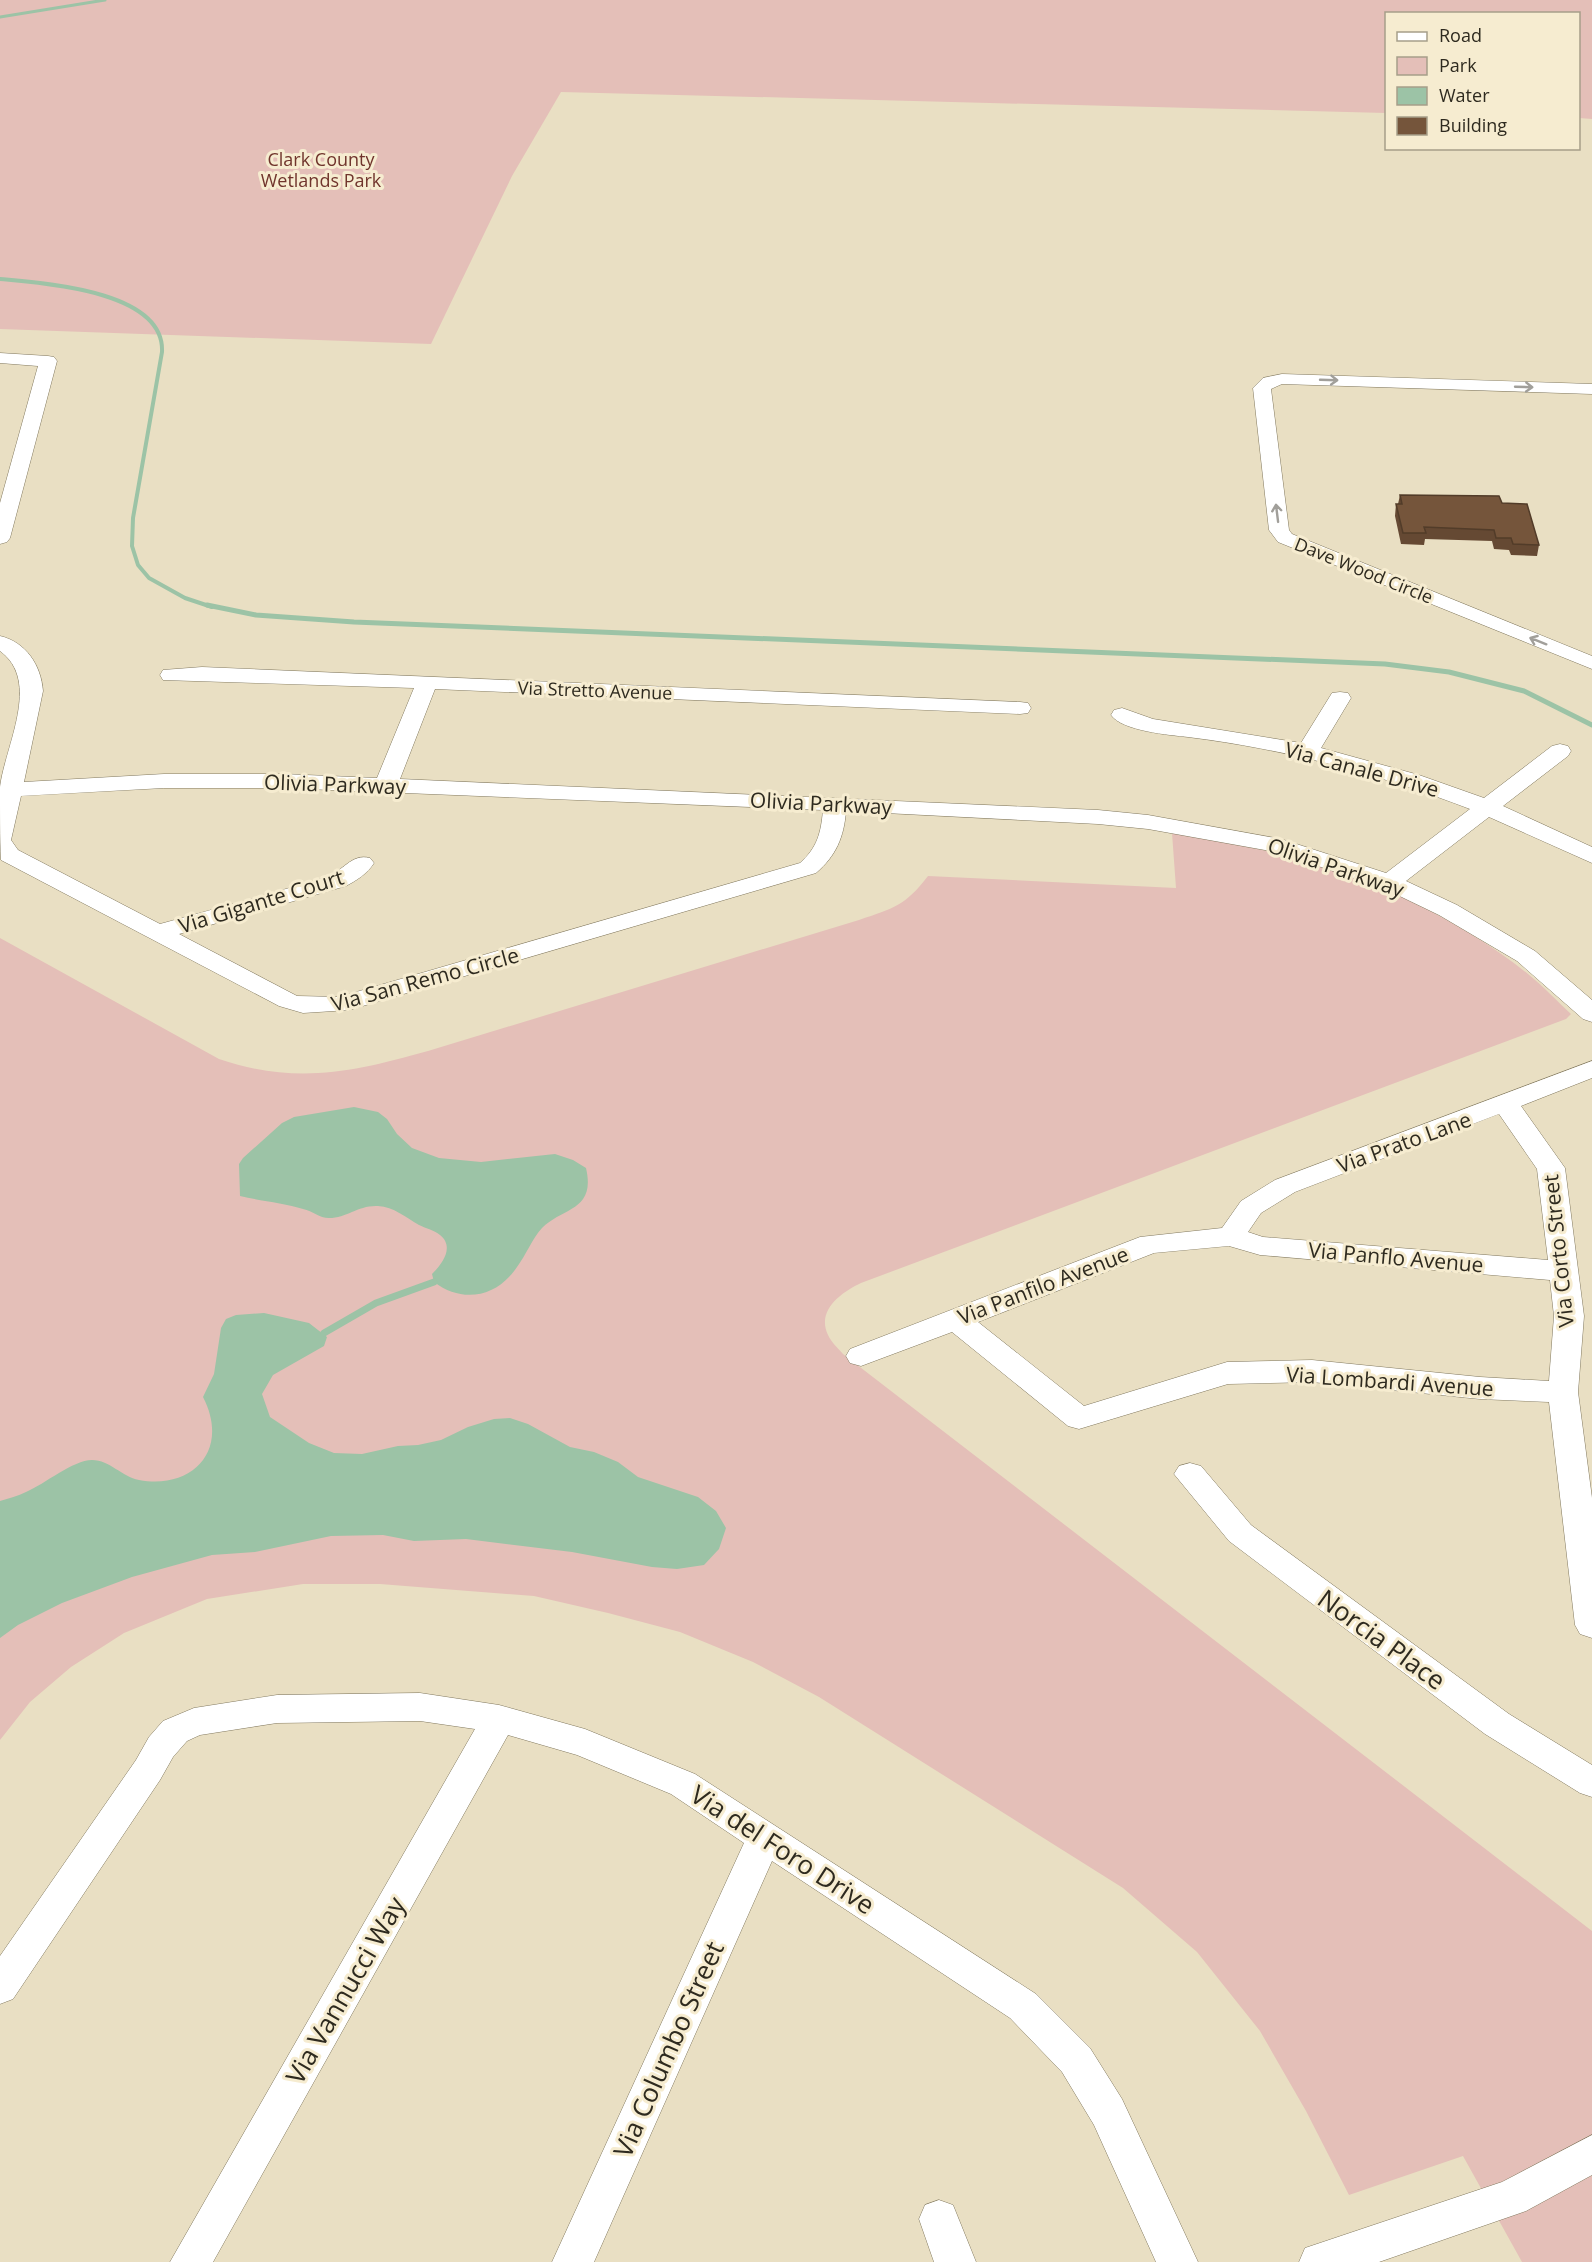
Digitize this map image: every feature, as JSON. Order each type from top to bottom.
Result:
[{"type":"street","points":[[0,358],[48,361],[0,538]]},
{"type":"street","name":"Dave Wood Circle","points":[[1592,389],[1282,379],[1269,382],[1262,388],[1279,530],[1285,538],[1592,663]]},
{"type":"street","name":"Via San Remo Circle","points":[[0,642],[20,655],[29,667],[32,678],[32,692],[5,789],[0,841],[9,855],[288,1001],[303,1005],[340,1005],[808,868],[821,859],[828,849],[836,804]]},
{"type":"street","name":"Via Stretto Avenue","points":[[171,675],[202,673],[1020,708]]},
{"type":"street","points":[[386,785],[427,682]]},
{"type":"street","points":[[1307,752],[1340,698]]},
{"type":"street","name":"Via Canale Drive","points":[[1122,715],[1140,724],[1251,740],[1385,772],[1485,807],[1546,832],[1592,856]]},
{"type":"street","points":[[1389,882],[1560,751]]},
{"type":"street","name":"Olivia Parkway","points":[[5,789],[210,780],[386,785],[836,804],[1098,817],[1148,822],[1281,846],[1389,882],[1448,910],[1526,956],[1592,1014]]},
{"type":"street","name":"Via Gigante Court","points":[[157,933],[338,881],[353,872],[362,862]]},
{"type":"street","name":"Via Prato Lane","points":[[1231,1236],[1251,1207],[1285,1186],[1506,1104],[1592,1069]]},
{"type":"street","name":"Via Corto Street","points":[[1506,1104],[1551,1168],[1563,1271],[1581,1317],[1563,1392],[1592,1625]]},
{"type":"street","name":"Via Panflo Avenue","points":[[1231,1236],[1260,1246],[1563,1271]]},
{"type":"street","name":"Via Panfilo Avenue","points":[[861,1356],[1150,1244],[1231,1236]]},
{"type":"street","name":"Via Lombardi Avenue","points":[[955,1319],[1079,1418],[1227,1373],[1312,1371],[1480,1388],[1563,1392]]},
{"type":"street","name":"Norcia Place","points":[[1190,1474],[1240,1533],[1497,1724],[1592,1783]]},
{"type":"street","name":"Via del Foro Drive","points":[[0,1987],[161,1747],[175,1731],[194,1722],[276,1709],[420,1707],[499,1719],[585,1743],[683,1784],[1023,2006],[1076,2060],[1108,2112],[1177,2262]]},
{"type":"street","name":"Via Vannucci Way","points":[[191,2262],[499,1719]]},
{"type":"street","name":"Via Columbo Street","points":[[573,2262],[764,1838]]},
{"type":"street","points":[[1320,2262],[1512,2198],[1592,2154]]},
{"type":"street","points":[[939,2220],[955,2262]]},
{"type":"green space","name":"Clark County Wetlands Park","points":[[0,0],[1592,0],[1592,119],[1580,118],[1580,12],[1385,12],[1385,113],[561,92],[512,176],[431,344],[0,329]]},
{"type":"green space","points":[[1172,833],[1245,846],[1319,864],[1382,888],[1475,936],[1534,979],[1571,1014],[1566,1019],[861,1283],[846,1291],[833,1303],[825,1318],[825,1326],[829,1338],[843,1354],[1592,1931],[1592,2262],[1522,2262],[1463,2156],[1349,2195],[1306,2111],[1260,2031],[1197,1952],[1123,1888],[819,1697],[753,1662],[680,1632],[534,1596],[380,1584],[303,1584],[207,1599],[124,1633],[71,1667],[30,1702],[0,1740],[0,938],[219,1059],[274,1072],[324,1073],[375,1065],[428,1051],[859,920],[898,905],[912,894],[928,876],[1176,888]]},
{"type":"water","points":[[354,1107],[378,1112],[412,1148],[439,1158],[481,1162],[555,1154],[573,1160],[586,1168],[588,1182],[586,1193],[576,1206],[542,1228],[509,1277],[500,1285],[490,1291],[468,1295],[445,1289],[434,1282],[432,1274],[440,1265],[447,1250],[444,1240],[438,1233],[394,1210],[371,1206],[341,1216],[325,1218],[296,1207],[240,1196],[239,1164],[282,1123],[294,1117]]},
{"type":"water","points":[[264,1313],[309,1323],[327,1337],[324,1346],[273,1375],[262,1394],[270,1417],[309,1443],[334,1453],[362,1454],[441,1440],[468,1427],[494,1419],[510,1418],[528,1424],[570,1447],[594,1452],[618,1462],[638,1477],[698,1497],[716,1511],[726,1528],[719,1549],[704,1565],[677,1569],[652,1567],[572,1552],[466,1539],[414,1541],[383,1535],[331,1536],[255,1552],[212,1555],[132,1577],[62,1603],[18,1625],[0,1638],[0,1501],[26,1492],[84,1461],[105,1463],[139,1480],[176,1479],[191,1472],[202,1462],[209,1449],[212,1433],[210,1416],[203,1397],[214,1374],[221,1328],[226,1319],[236,1315]]},
{"type":"building","points":[[1400,495],[1499,496],[1502,503],[1527,504],[1539,545],[1513,544],[1511,538],[1496,538],[1494,530],[1424,527],[1426,533],[1403,533],[1396,504],[1402,504]]},
{"type":"waterway","points":[[0,17],[105,0]]},
{"type":"waterway","points":[[0,279],[43,283],[98,294],[123,303],[144,315],[158,331],[162,352],[133,518],[132,546],[138,565],[149,578],[185,598],[212,607]]},
{"type":"waterway","points":[[207,605],[256,615],[354,622],[1385,664],[1449,672],[1524,691],[1592,725]]},
{"type":"waterway","points":[[324,1333],[376,1303],[434,1282]]}]
